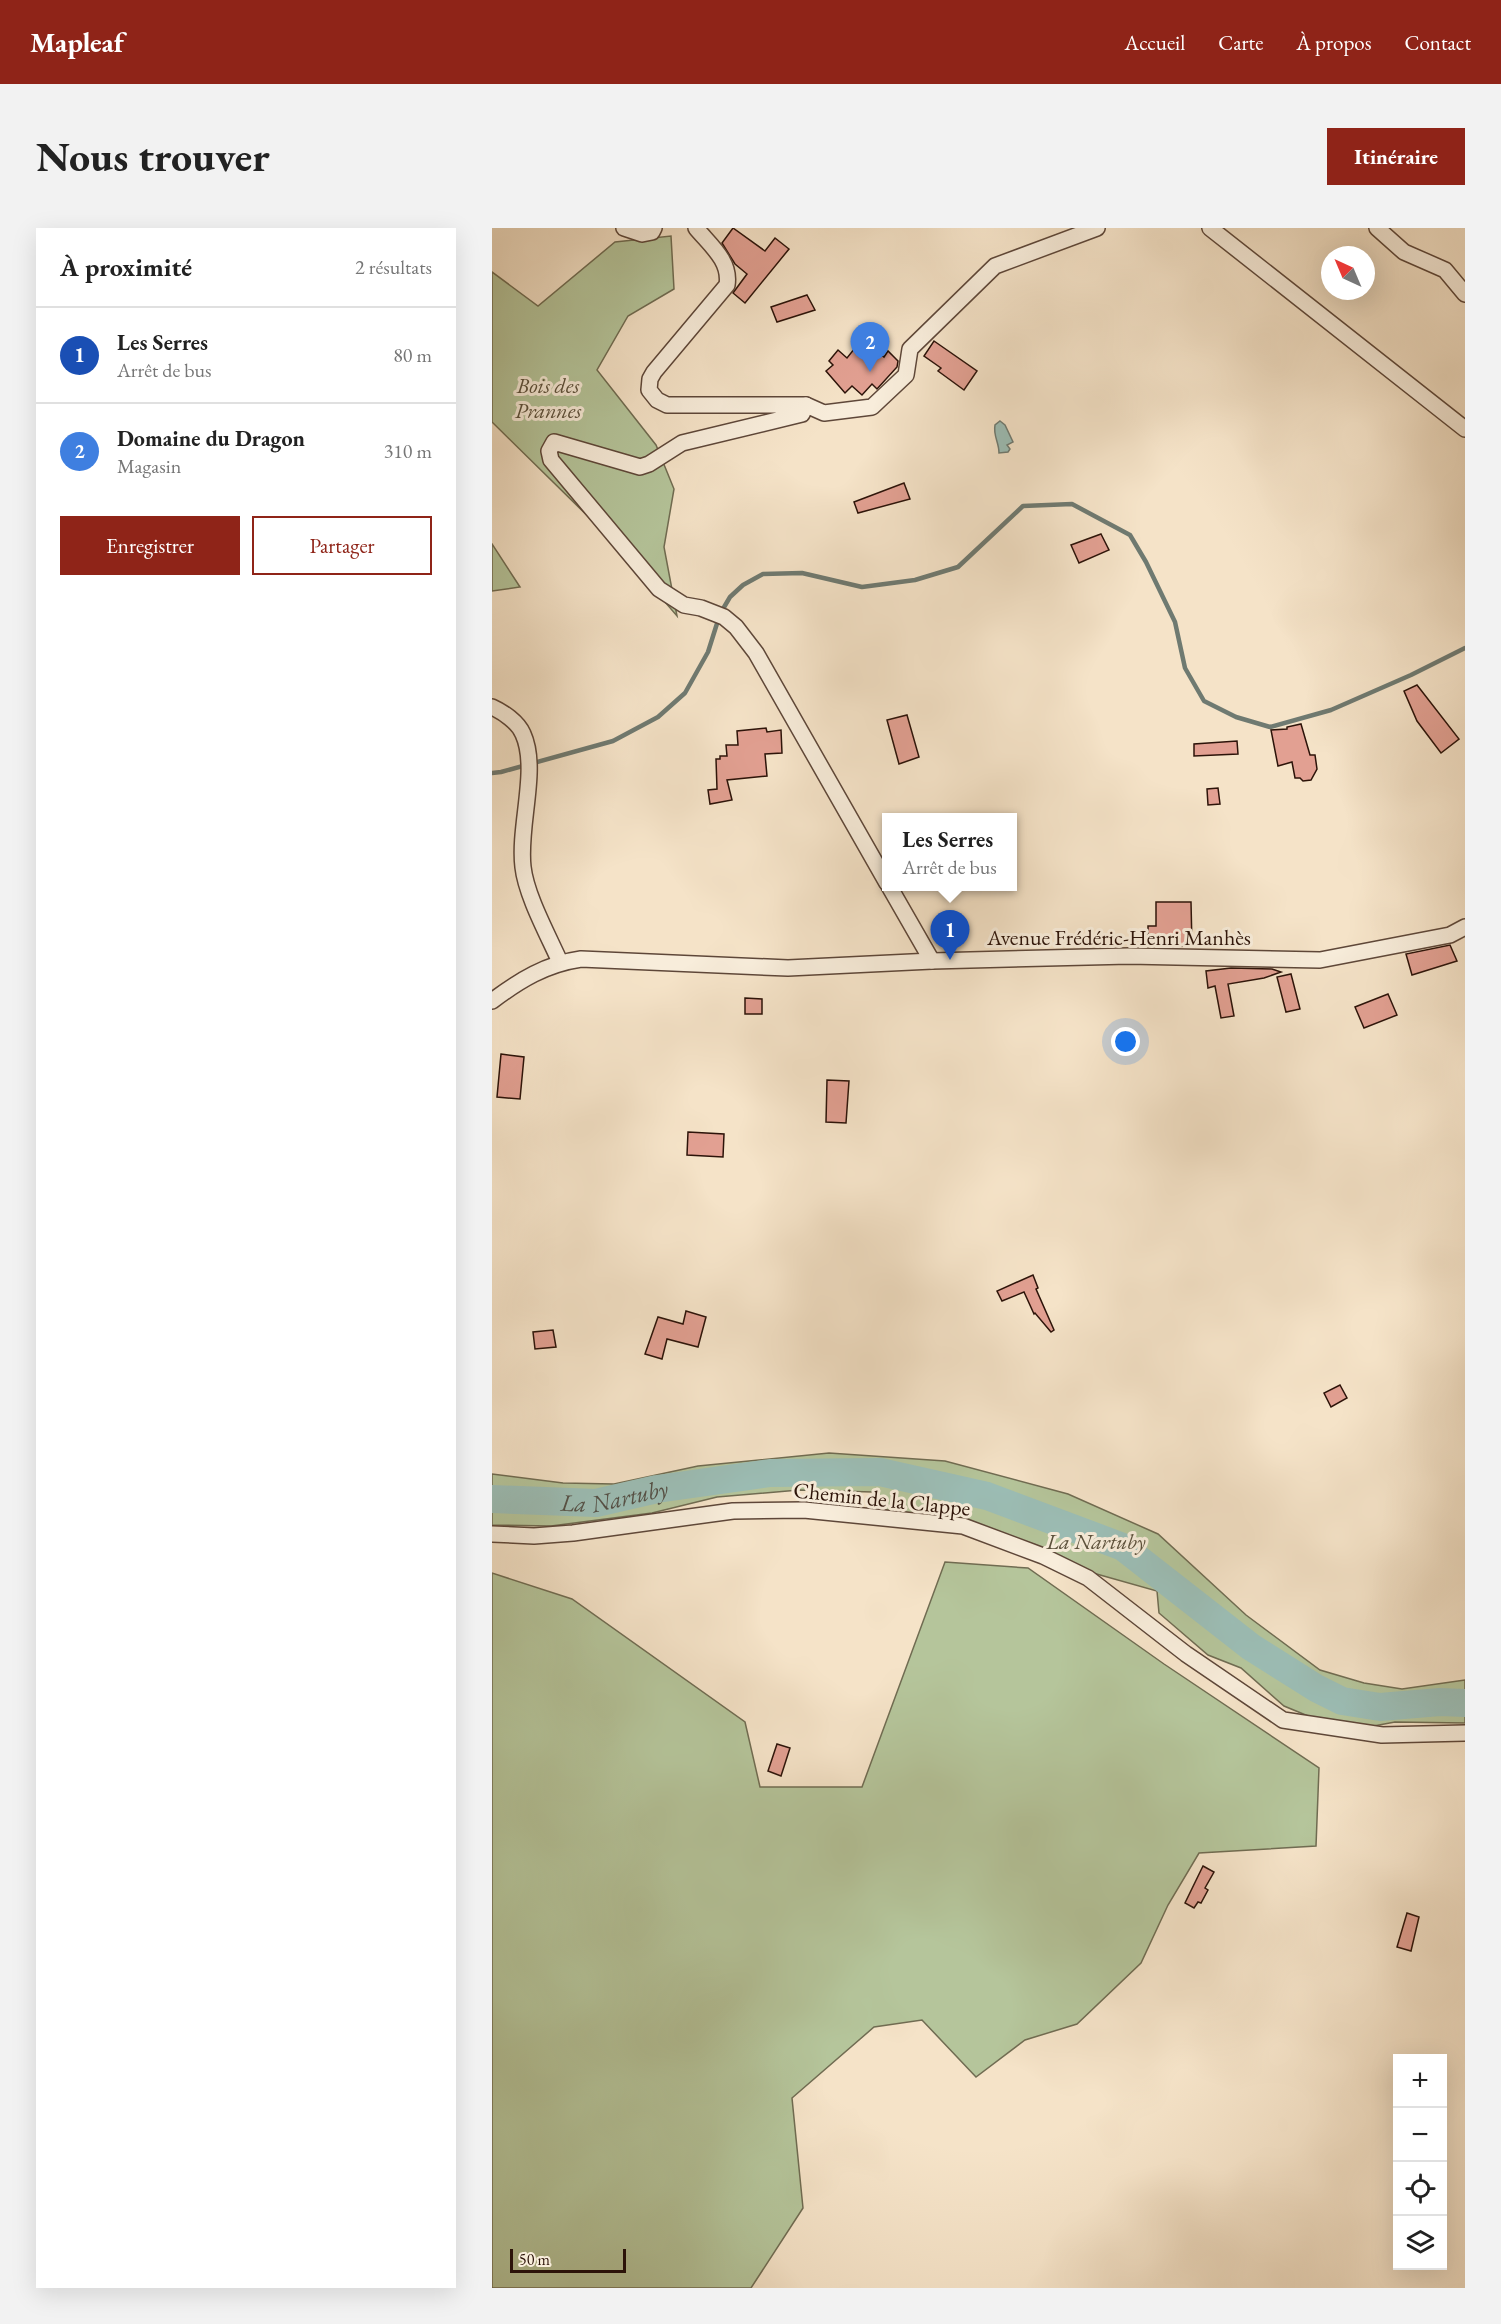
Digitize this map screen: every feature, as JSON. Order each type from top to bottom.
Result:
[{"type":"street","points":[[624,228],[642,234],[652,232],[654,228]]},
{"type":"street","points":[[696,228],[723,260],[729,272],[727,285],[654,372],[650,379],[649,390],[657,400],[667,405],[806,405],[824,413],[873,407],[906,375],[910,349],[995,266],[1097,228]]},
{"type":"street","points":[[1210,228],[1465,429]]},
{"type":"street","points":[[1377,228],[1404,252],[1445,270],[1465,294]]},
{"type":"street","points":[[806,405],[802,414],[682,442],[649,465],[640,467],[554,441],[549,451],[551,460],[659,589],[684,605],[701,608],[724,617],[736,627],[756,653],[882,874]]},
{"type":"street","points":[[492,707],[513,720],[523,733],[530,767],[523,822],[523,869],[560,962]]},
{"type":"street","points":[[892,891],[932,961]]},
{"type":"street","name":"Avenue Frédéric-Henri Manhès","points":[[492,1001],[533,973],[560,962],[581,959],[788,968],[932,961],[1129,956],[1320,960],[1450,935],[1465,927]]},
{"type":"street","name":"Chemin de la Clappe","points":[[492,1534],[534,1536],[573,1533],[733,1511],[804,1509],[963,1526],[1042,1556],[1088,1578],[1186,1654],[1284,1720],[1382,1735],[1465,1733]]},
{"type":"green space","name":"Bois des Prannes","points":[[671,236],[674,289],[628,316],[597,370],[656,445],[674,489],[664,547],[677,616],[609,537],[492,422],[492,272],[538,306],[615,242]]},
{"type":"green space","points":[[492,544],[520,587],[492,591]]},
{"type":"green space","name":"La Nartuby","points":[[829,1453],[945,1461],[1068,1494],[1158,1534],[1246,1615],[1320,1670],[1364,1683],[1402,1689],[1465,1680],[1465,1723],[1395,1722],[1363,1728],[1325,1723],[1284,1706],[1241,1668],[1208,1655],[1159,1613],[1157,1591],[1086,1571],[1036,1545],[962,1519],[886,1510],[873,1492],[799,1490],[717,1497],[652,1513],[551,1526],[492,1525],[492,1474],[563,1483],[614,1484],[698,1466]]},
{"type":"green space","points":[[945,1562],[1028,1568],[1164,1664],[1319,1768],[1316,1846],[1199,1853],[1168,1905],[1141,1963],[1077,2024],[1025,2040],[976,2077],[922,2020],[874,2027],[792,2098],[803,2208],[751,2288],[492,2288],[492,1573],[572,1599],[745,1722],[760,1787],[862,1787]]},
{"type":"water","points":[[1000,421],[1005,425],[1013,442],[1007,445],[1010,449],[1008,452],[999,453],[995,425]]},
{"type":"building","points":[[733,228],[765,251],[775,238],[789,249],[745,303],[733,293],[747,274],[735,264],[722,243]]},
{"type":"building","points":[[807,295],[815,310],[777,322],[771,307]]},
{"type":"building","points":[[863,338],[884,357],[888,351],[898,361],[897,367],[877,389],[872,384],[862,395],[852,386],[845,393],[826,371],[833,365],[829,361],[838,350],[847,358]]},
{"type":"building","points":[[934,341],[977,371],[964,390],[938,371],[941,368],[924,356]]},
{"type":"building","points":[[904,483],[910,499],[858,513],[854,502]]},
{"type":"building","points":[[1101,534],[1109,550],[1079,563],[1071,545]]},
{"type":"building","points":[[1417,685],[1459,739],[1441,753],[1417,721],[1404,691]]},
{"type":"building","points":[[907,715],[919,757],[899,764],[887,720]]},
{"type":"building","points":[[1301,724],[1310,755],[1315,755],[1317,769],[1311,780],[1303,781],[1295,778],[1292,762],[1278,766],[1271,730],[1287,729],[1287,727]]},
{"type":"building","points":[[766,728],[767,732],[781,730],[782,753],[765,754],[767,776],[727,780],[732,800],[710,804],[708,790],[717,789],[716,759],[720,759],[720,756],[727,756],[726,745],[738,745],[737,731]]},
{"type":"building","points":[[1237,741],[1238,754],[1194,756],[1194,744]]},
{"type":"building","points":[[1218,788],[1220,804],[1208,805],[1207,789]]},
{"type":"building","points":[[1156,902],[1191,902],[1192,946],[1158,947],[1157,943],[1148,943],[1148,926],[1156,926]]},
{"type":"building","points":[[1450,945],[1457,961],[1412,975],[1406,954]]},
{"type":"building","points":[[1231,968],[1272,969],[1281,972],[1264,978],[1228,984],[1234,1016],[1221,1018],[1215,986],[1208,988],[1206,971]]},
{"type":"building","points":[[1291,974],[1300,1009],[1286,1012],[1277,977]]},
{"type":"building","points":[[1388,994],[1397,1015],[1364,1028],[1355,1007]]},
{"type":"building","points":[[745,998],[762,999],[762,1014],[745,1014]]},
{"type":"building","points":[[501,1054],[524,1057],[520,1099],[497,1097]]},
{"type":"building","points":[[827,1080],[849,1081],[846,1123],[826,1122]]},
{"type":"building","points":[[688,1132],[724,1134],[723,1157],[687,1155]]},
{"type":"building","points":[[1033,1275],[1038,1288],[1036,1289],[1054,1330],[1051,1332],[1034,1314],[1024,1292],[1002,1301],[997,1291]]},
{"type":"building","points":[[686,1311],[706,1317],[698,1347],[667,1339],[662,1359],[645,1354],[658,1317],[683,1324]]},
{"type":"building","points":[[553,1330],[556,1347],[535,1349],[533,1332]]},
{"type":"building","points":[[1340,1385],[1347,1398],[1331,1407],[1324,1393]]},
{"type":"building","points":[[777,1744],[790,1748],[781,1776],[768,1771]]},
{"type":"building","points":[[1203,1866],[1214,1872],[1205,1888],[1208,1890],[1201,1903],[1198,1902],[1194,1908],[1185,1903]]},
{"type":"building","points":[[1407,1913],[1419,1917],[1411,1951],[1397,1947]]},
{"type":"waterway","points":[[492,773],[613,741],[658,717],[685,693],[708,652],[720,614],[730,597],[743,585],[763,574],[802,573],[862,587],[915,580],[958,567],[1023,506],[1072,504],[1130,535],[1146,562],[1175,622],[1185,668],[1204,701],[1236,717],[1270,727],[1331,710],[1411,675],[1465,648]]},
{"type":"waterway","name":"La Nartuby","points":[[492,1499],[596,1503],[657,1489],[770,1473],[880,1472],[987,1496],[1123,1547],[1251,1647],[1316,1688],[1342,1701],[1380,1707],[1440,1702],[1465,1703]]},
{"type":"place","name":"Domaine du Dragon","points":[[870,372]]},
{"type":"place","name":"Les Serres","points":[[950,960]]}]
